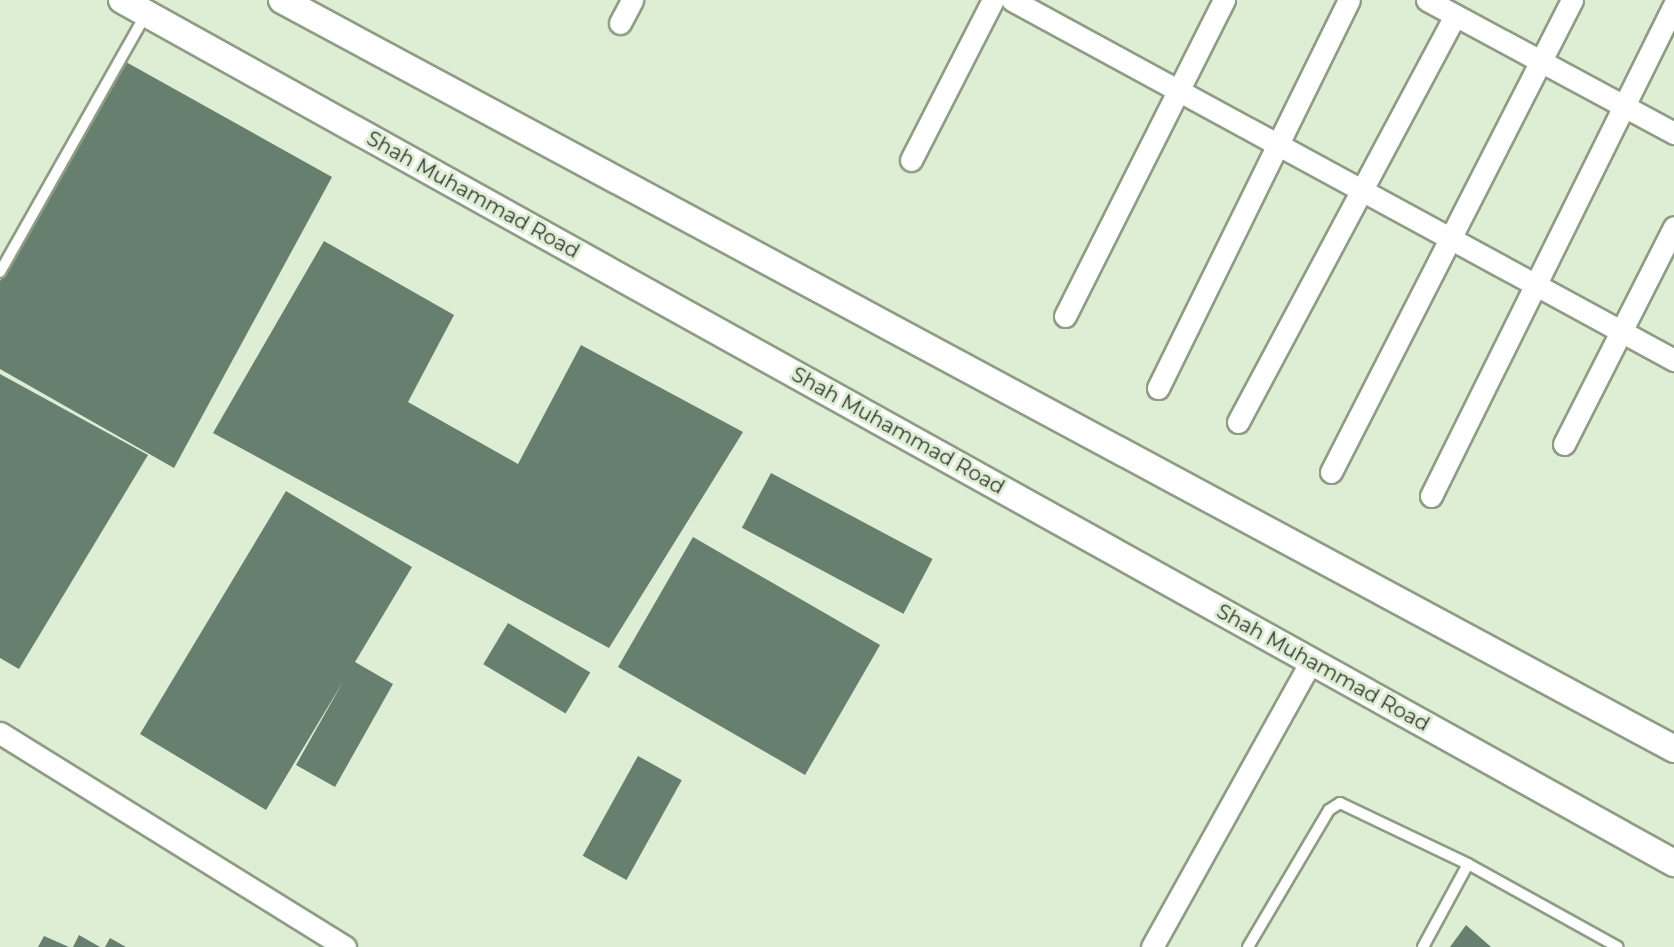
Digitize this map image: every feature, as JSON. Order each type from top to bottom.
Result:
[{"type":"street","name":"Shah Muhammad Road","points":[[122,0],[1674,863]]},
{"type":"street","points":[[282,0],[1674,749]]},
{"type":"street","points":[[620,23],[632,0]]},
{"type":"street","points":[[911,160],[993,0]]},
{"type":"street","points":[[1011,0],[1674,360]]},
{"type":"street","points":[[1065,316],[1224,0]]},
{"type":"street","points":[[1158,388],[1349,0]]},
{"type":"street","points":[[1427,0],[1674,133]]},
{"type":"street","points":[[1331,472],[1452,241],[1572,0]]},
{"type":"street","points":[[1431,496],[1674,5]]},
{"type":"street","points":[[1238,422],[1455,15]]},
{"type":"street","points":[[1564,444],[1674,227]]},
{"type":"street","points":[[1152,947],[1311,661]]},
{"type":"street","points":[[0,734],[345,947]]},
{"type":"lane","points":[[0,272],[146,14]]},
{"type":"lane","points":[[1248,947],[1329,810],[1340,803],[1468,864],[1618,947]]},
{"type":"lane","points":[[1423,947],[1468,864]]},
{"type":"building","points":[[126,62],[332,177],[174,468],[0,369],[0,281]]},
{"type":"building","points":[[324,241],[454,315],[408,402],[518,464],[581,345],[743,432],[609,648],[213,433]]},
{"type":"building","points":[[0,374],[148,455],[19,669],[0,658]]},
{"type":"building","points":[[771,473],[933,559],[903,614],[742,528]]},
{"type":"building","points":[[286,491],[412,567],[355,662],[393,684],[335,787],[296,765],[344,680],[266,810],[140,734]]},
{"type":"building","points":[[693,537],[880,645],[805,775],[618,667]]},
{"type":"building","points":[[508,623],[590,672],[566,714],[483,664]]},
{"type":"building","points":[[638,756],[682,780],[626,880],[583,856]]},
{"type":"building","points":[[1466,925],[1491,947],[1450,947]]},
{"type":"building","points":[[79,935],[100,947],[73,947]]},
{"type":"building","points":[[44,936],[69,947],[38,947]]},
{"type":"building","points":[[110,938],[126,947],[105,947]]}]
